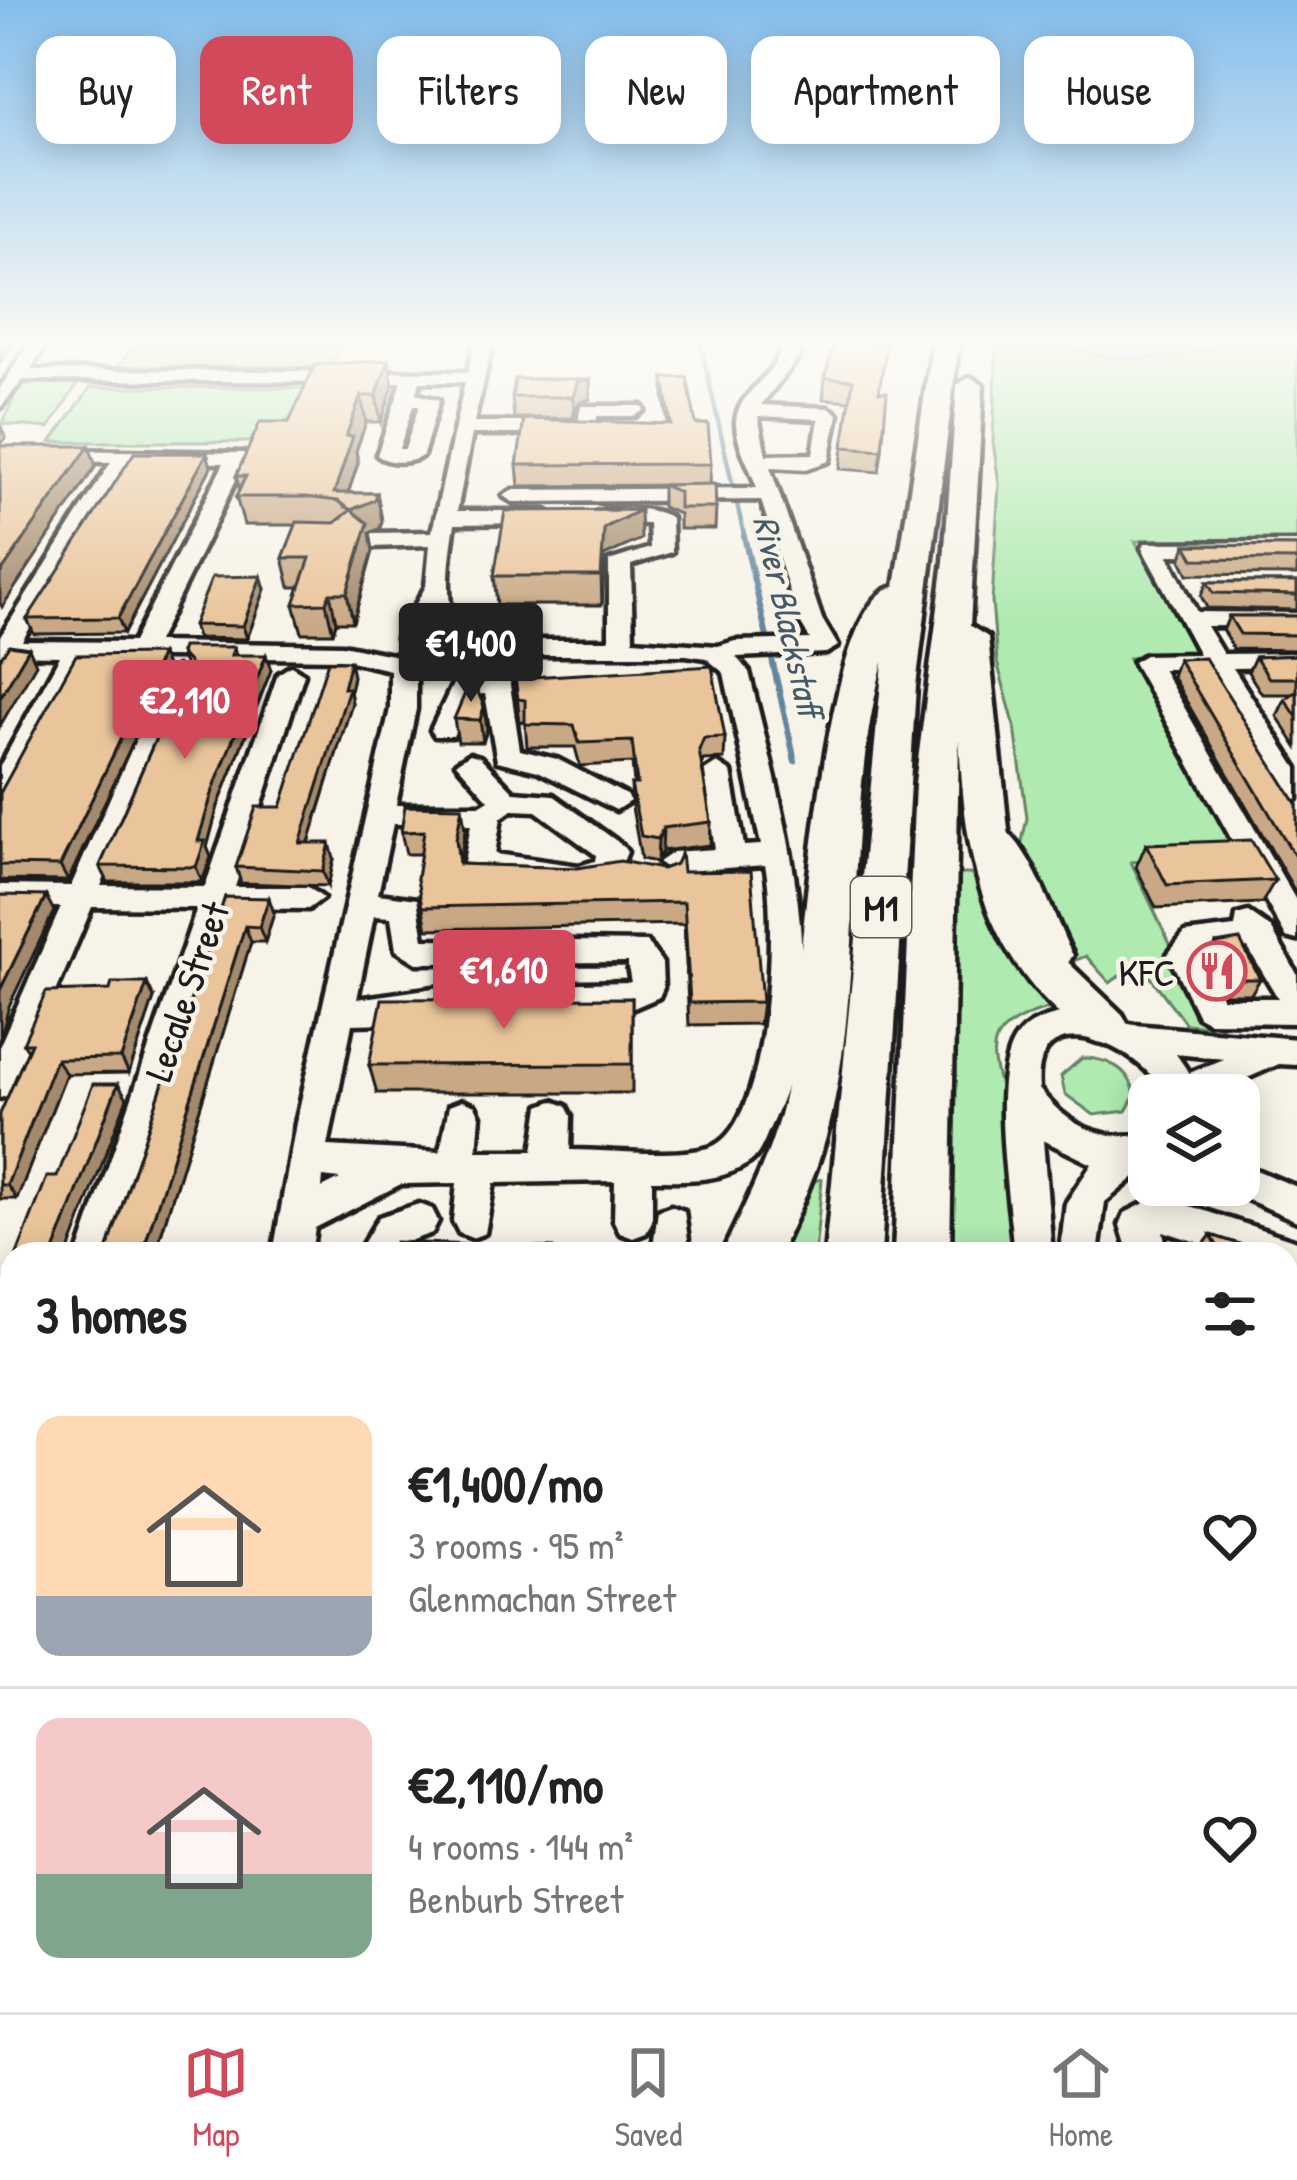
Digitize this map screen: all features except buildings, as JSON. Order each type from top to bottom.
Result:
[{"type":"highway","name":"M1","points":[[922,1242],[943,436]]},
{"type":"highway","name":"M1","points":[[854,1242],[874,1032],[888,787],[938,561],[959,436]]},
{"type":"highway","points":[[938,561],[998,885],[1017,935],[1053,979],[1120,1032]]},
{"type":"highway","points":[[756,1242],[795,1159],[812,1090],[822,1022],[842,740],[883,615],[938,561]]},
{"type":"street","points":[[403,709],[443,653],[434,591],[464,436]]},
{"type":"street","points":[[3,648],[443,653],[826,646],[810,619],[762,495],[752,436]]},
{"type":"street","points":[[757,462],[806,463],[822,457],[825,436]]},
{"type":"street","points":[[0,479],[9,455],[237,457],[142,649]]},
{"type":"street","points":[[3,648],[125,456]]},
{"type":"street","points":[[373,540],[446,518],[762,495]]},
{"type":"street","points":[[446,518],[660,518],[662,552],[620,561],[621,648]]},
{"type":"street","points":[[1294,781],[1189,619],[1181,585],[1153,548],[1297,548]]},
{"type":"street","points":[[292,1242],[403,709],[403,651],[434,591]]},
{"type":"street","points":[[1189,619],[1297,620]]},
{"type":"street","points":[[661,648],[663,677]]},
{"type":"street","points":[[4,779],[76,649]]},
{"type":"street","points":[[581,649],[582,678]]},
{"type":"street","points":[[499,650],[496,685],[507,755],[547,765],[616,801]]},
{"type":"street","points":[[307,1160],[397,1168],[712,1165],[742,1148],[769,1093],[786,965],[780,868],[731,651]]},
{"type":"street","points":[[1292,666],[1145,662],[1297,929]]},
{"type":"street","name":"Lecale Street","points":[[102,1242],[217,897],[290,727],[291,674]]},
{"type":"street","points":[[444,730],[462,689],[496,685]]},
{"type":"street","points":[[0,1084],[177,694]]},
{"type":"street","points":[[470,763],[496,808],[479,862],[580,876],[608,867],[667,870],[731,859],[780,868]]},
{"type":"street","points":[[717,772],[731,859]]},
{"type":"street","points":[[379,815],[543,802],[612,851],[608,867]]},
{"type":"street","points":[[0,896],[308,898]]},
{"type":"street","points":[[337,1012],[394,1010],[448,998],[629,998],[647,988],[646,963],[636,950],[417,951],[407,942],[406,908],[362,904]]},
{"type":"street","points":[[1191,926],[1252,923],[1260,936],[1297,1006],[1221,1013],[1210,1007],[1184,954],[1196,941],[1260,936]]},
{"type":"street","points":[[1032,1242],[1021,1062],[1038,1037],[1078,1024],[1285,1052]]},
{"type":"street","points":[[1120,1032],[1165,1060],[1172,1074]]},
{"type":"street","points":[[1230,1074],[1285,1052]]},
{"type":"street","points":[[1024,1096],[1039,1117],[1068,1140],[1100,1151],[1128,1150]]},
{"type":"street","points":[[551,1166],[553,1116]]},
{"type":"street","points":[[462,1117],[472,1221]]},
{"type":"street","points":[[1079,1242],[1085,1194],[1128,1160]]},
{"type":"street","points":[[634,1166],[658,1233]]},
{"type":"street","points":[[295,1242],[397,1168]]},
{"type":"street","points":[[1260,1188],[1297,1204]]},
{"type":"street","points":[[1144,1242],[1138,1225],[1159,1214],[1249,1242]]},
{"type":"street","points":[[384,1242],[393,1229],[419,1221]]},
{"type":"green space","points":[[55,436],[289,436],[286,442],[51,442]]},
{"type":"green space","points":[[993,436],[1297,436],[1297,541],[1135,541],[1199,658],[1129,658],[1245,856],[1131,862],[1209,1026],[1186,1024],[1146,971],[1126,971],[1110,983],[1086,956],[1071,962],[1053,937],[1024,867],[1021,846],[1027,818],[1015,727],[997,662],[992,601],[999,484]]},
{"type":"green space","points":[[955,874],[979,874],[999,936],[1054,1007],[1023,1018],[1005,1029],[996,1042],[996,1073],[1009,1136],[1006,1192],[1017,1242],[953,1242]]},
{"type":"green space","points":[[1082,1058],[1108,1063],[1128,1078],[1128,1107],[1094,1115],[1065,1094],[1061,1076]]},
{"type":"green space","points":[[822,1179],[816,1242],[786,1242],[814,1181]]},
{"type":"waterway","name":"River Blackstaff","points":[[721,436],[745,539]]},
{"type":"waterway","name":"River Blackstaff","points":[[744,536],[795,761]]},
{"type":"place","name":"KFC","points":[[1217,971]]}]
